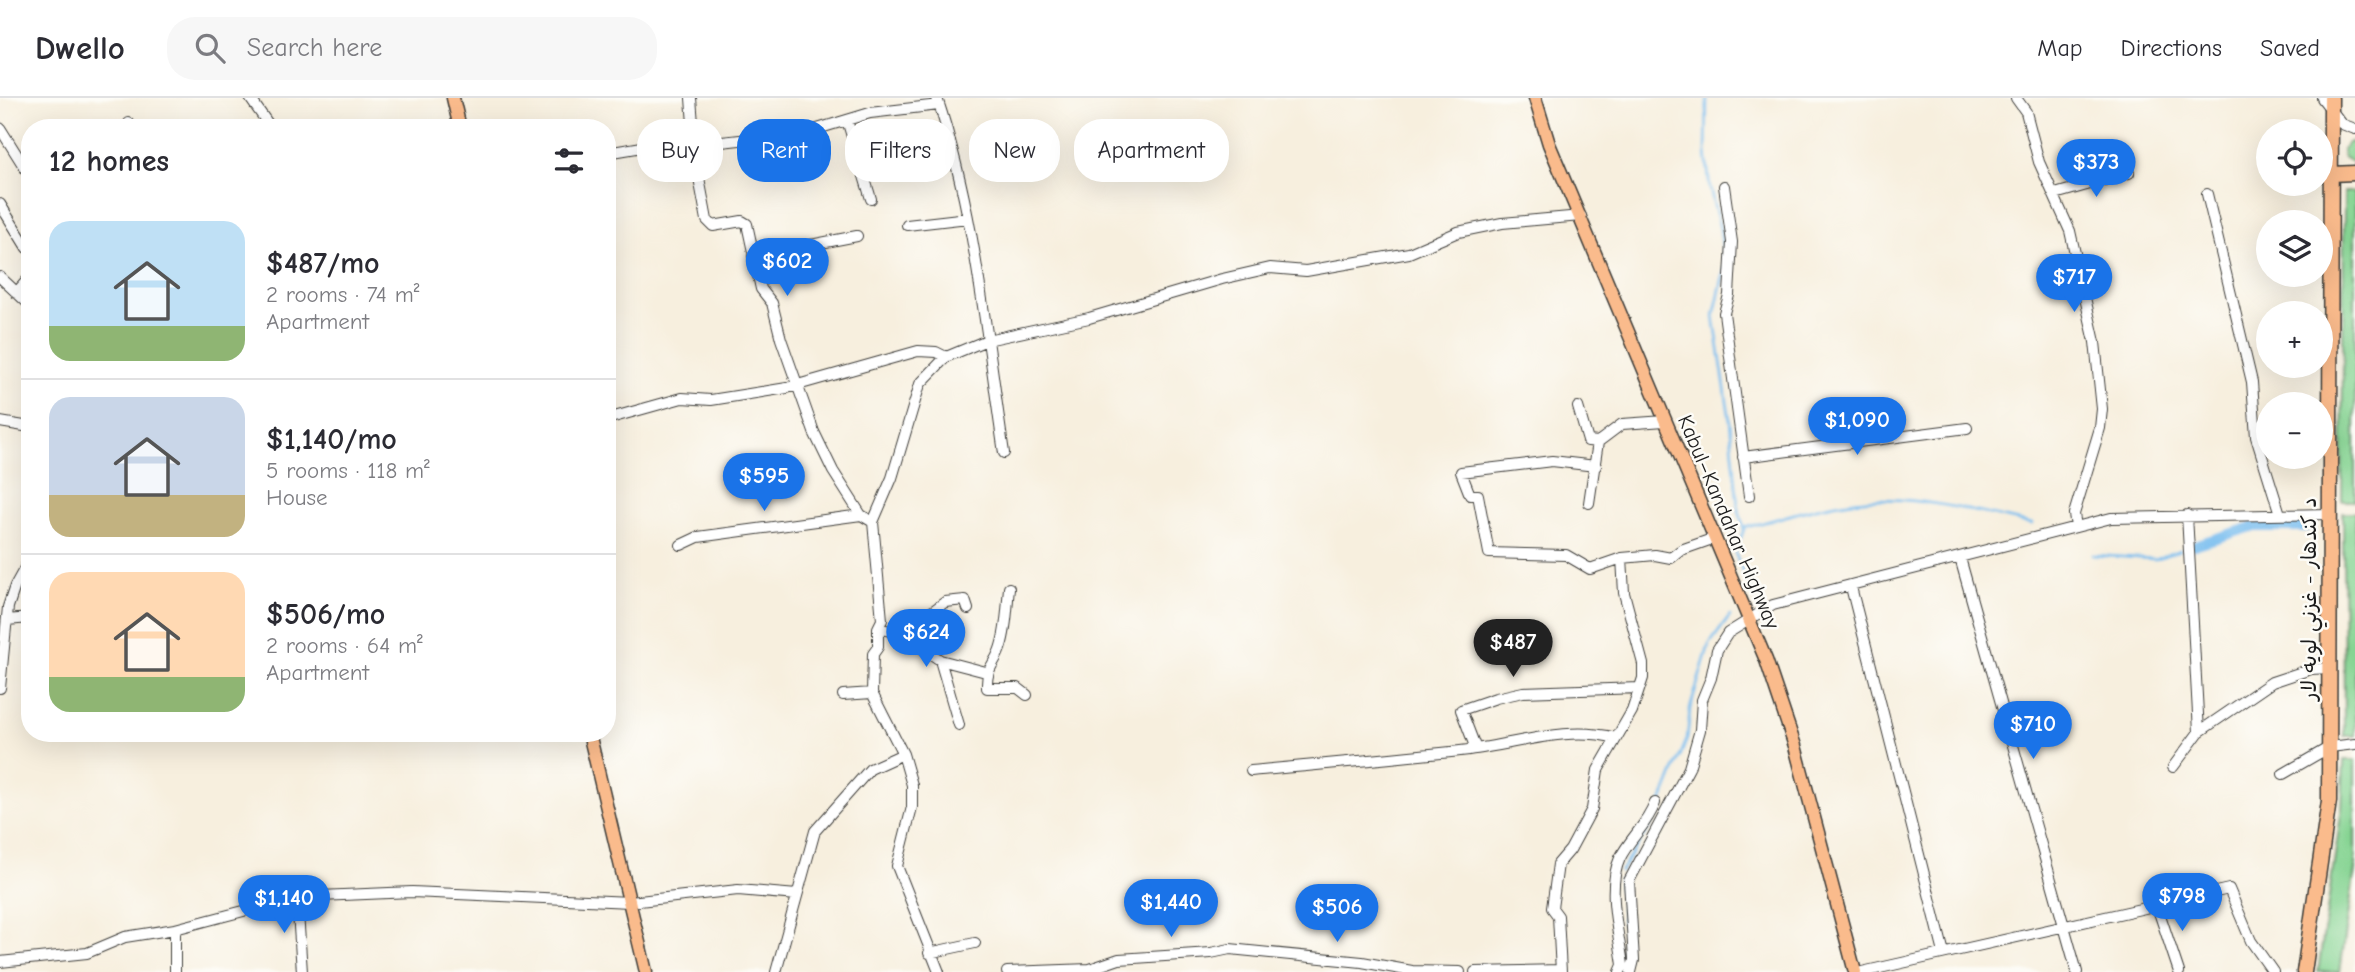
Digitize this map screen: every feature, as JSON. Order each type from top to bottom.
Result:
[{"type":"highway","points":[[2333,174],[2355,173]]},
{"type":"highway","name":"د کندهار - غزني لويه لار","points":[[2304,972],[2325,841],[2330,747],[2331,196]]},
{"type":"main road","points":[[453,98],[458,119]]},
{"type":"main road","name":"Kabul–Kandahar Highway","points":[[1535,98],[1549,144],[1766,660],[1795,747],[1854,972]]},
{"type":"main road","points":[[591,742],[646,972]]},
{"type":"street","points":[[250,98],[265,119]]},
{"type":"street","points":[[691,98],[692,119]]},
{"type":"street","points":[[2016,98],[2026,112],[2039,162],[2070,231],[2095,342],[2102,409],[2101,428],[2074,514],[2076,527]]},
{"type":"street","points":[[2322,98],[2331,105],[2342,124],[2355,129]]},
{"type":"street","points":[[850,119],[870,113],[938,102],[955,153],[968,218],[1004,453]]},
{"type":"street","points":[[723,142],[804,133],[845,121]]},
{"type":"street","points":[[0,128],[21,162]]},
{"type":"street","points":[[616,151],[637,148]]},
{"type":"street","points":[[2055,194],[2129,173]]},
{"type":"street","points":[[701,182],[709,224],[745,222],[761,289],[772,303],[796,383],[831,467],[861,515],[873,522]]},
{"type":"street","points":[[866,182],[871,199]]},
{"type":"street","points":[[1724,186],[1732,242],[1729,295],[1724,313],[1749,496]]},
{"type":"street","points":[[2207,194],[2252,382],[2256,436],[2280,514]]},
{"type":"street","points":[[0,204],[21,238]]},
{"type":"street","points":[[939,972],[929,953],[897,866],[912,807],[912,785],[903,754],[872,693],[878,628],[882,620],[873,522],[895,466],[920,384],[946,357],[987,340],[1089,318],[1258,271],[1306,271],[1409,253],[1458,232],[1502,223],[1581,216]]},
{"type":"street","points":[[907,225],[968,218]]},
{"type":"street","points":[[753,256],[857,236]]},
{"type":"street","points":[[0,277],[21,297]]},
{"type":"street","points":[[16,293],[21,287]]},
{"type":"street","points":[[616,416],[682,398],[711,400],[787,388],[796,383],[918,351],[936,352],[946,357]]},
{"type":"street","points":[[1578,407],[1588,441],[1598,443]]},
{"type":"street","points":[[1589,503],[1598,443],[1622,424],[1665,421]]},
{"type":"street","points":[[0,422],[21,426]]},
{"type":"street","points":[[1743,457],[1967,428]]},
{"type":"street","points":[[1596,466],[1552,461],[1461,472],[1470,495],[1478,495],[1489,553],[1566,555],[1590,569],[1622,558],[1655,555],[1671,558],[1681,550],[1715,538]]},
{"type":"street","points":[[1627,969],[1630,876],[1689,768],[1700,730],[1702,700],[1712,678],[1717,650],[1728,633],[1748,619],[1773,605],[2111,519],[2187,515],[2330,514]]},
{"type":"street","points":[[681,545],[698,537],[861,515]]},
{"type":"street","points":[[2187,515],[2201,717],[2199,732]]},
{"type":"street","points":[[1475,972],[1561,971],[1558,916],[1552,908],[1558,864],[1570,850],[1592,808],[1598,770],[1632,711],[1643,678],[1643,664],[1625,593],[1622,558]]},
{"type":"street","points":[[1960,558],[2077,972]]},
{"type":"street","points":[[0,688],[7,620],[4,605],[21,577]]},
{"type":"street","points":[[1851,587],[1944,953]]},
{"type":"street","points":[[1009,588],[1000,649],[986,672],[987,688],[1018,688],[1027,695]]},
{"type":"street","points":[[902,634],[906,626],[945,602],[965,600],[968,609]]},
{"type":"street","points":[[7,620],[21,619]]},
{"type":"street","points":[[878,628],[902,634],[940,660],[986,672]]},
{"type":"street","points":[[940,660],[959,725]]},
{"type":"street","points":[[2173,767],[2199,732],[2272,682],[2311,669],[2329,668]]},
{"type":"street","points":[[1476,749],[1461,710],[1523,692],[1639,688]]},
{"type":"street","points":[[844,695],[872,693]]},
{"type":"street","points":[[1251,771],[1476,749],[1555,734],[1592,732],[1616,738]]},
{"type":"street","points":[[2283,775],[2330,747],[2355,744]]},
{"type":"street","points":[[776,972],[814,831],[870,769],[903,754]]},
{"type":"street","points":[[1627,969],[1614,877],[1621,856],[1649,819],[1655,803]]},
{"type":"street","points":[[1614,877],[1630,876]]},
{"type":"street","points":[[1862,972],[2230,889],[2251,941],[2273,972]]},
{"type":"street","points":[[0,962],[87,953],[125,937],[175,929],[297,897],[412,892],[630,902],[738,890],[797,895]]},
{"type":"street","points":[[297,897],[302,972]]},
{"type":"street","points":[[2157,906],[2179,972]]},
{"type":"street","points":[[175,929],[175,972]]},
{"type":"street","points":[[929,953],[975,943]]},
{"type":"street","points":[[1007,972],[1090,969],[1119,959],[1211,953],[1230,949],[1322,957],[1412,971],[1460,972]]},
{"type":"green space","points":[[2355,141],[2355,164],[2343,157],[2342,150],[2347,143]]},
{"type":"green space","points":[[2344,192],[2355,192],[2355,501],[2342,501]]},
{"type":"green space","points":[[2343,512],[2355,512],[2355,736],[2344,736]]},
{"type":"green space","points":[[2344,760],[2355,760],[2355,869],[2340,972],[2318,972],[2342,807]]},
{"type":"waterway","points":[[1707,98],[1706,152],[1725,267],[1714,316],[1730,421],[1738,507],[1744,529],[1735,553],[1753,593]]},
{"type":"waterway","points":[[1744,528],[1828,505],[1879,499],[1937,504],[2032,524]]},
{"type":"waterway","points":[[2194,545],[2252,527],[2307,527]]},
{"type":"waterway","points":[[2092,555],[2155,559],[2180,550]]},
{"type":"waterway","points":[[1620,872],[1656,817],[1687,739],[1690,709],[1709,645],[1730,616]]},
{"type":"waterway","points":[[1619,879],[1627,959]]}]
